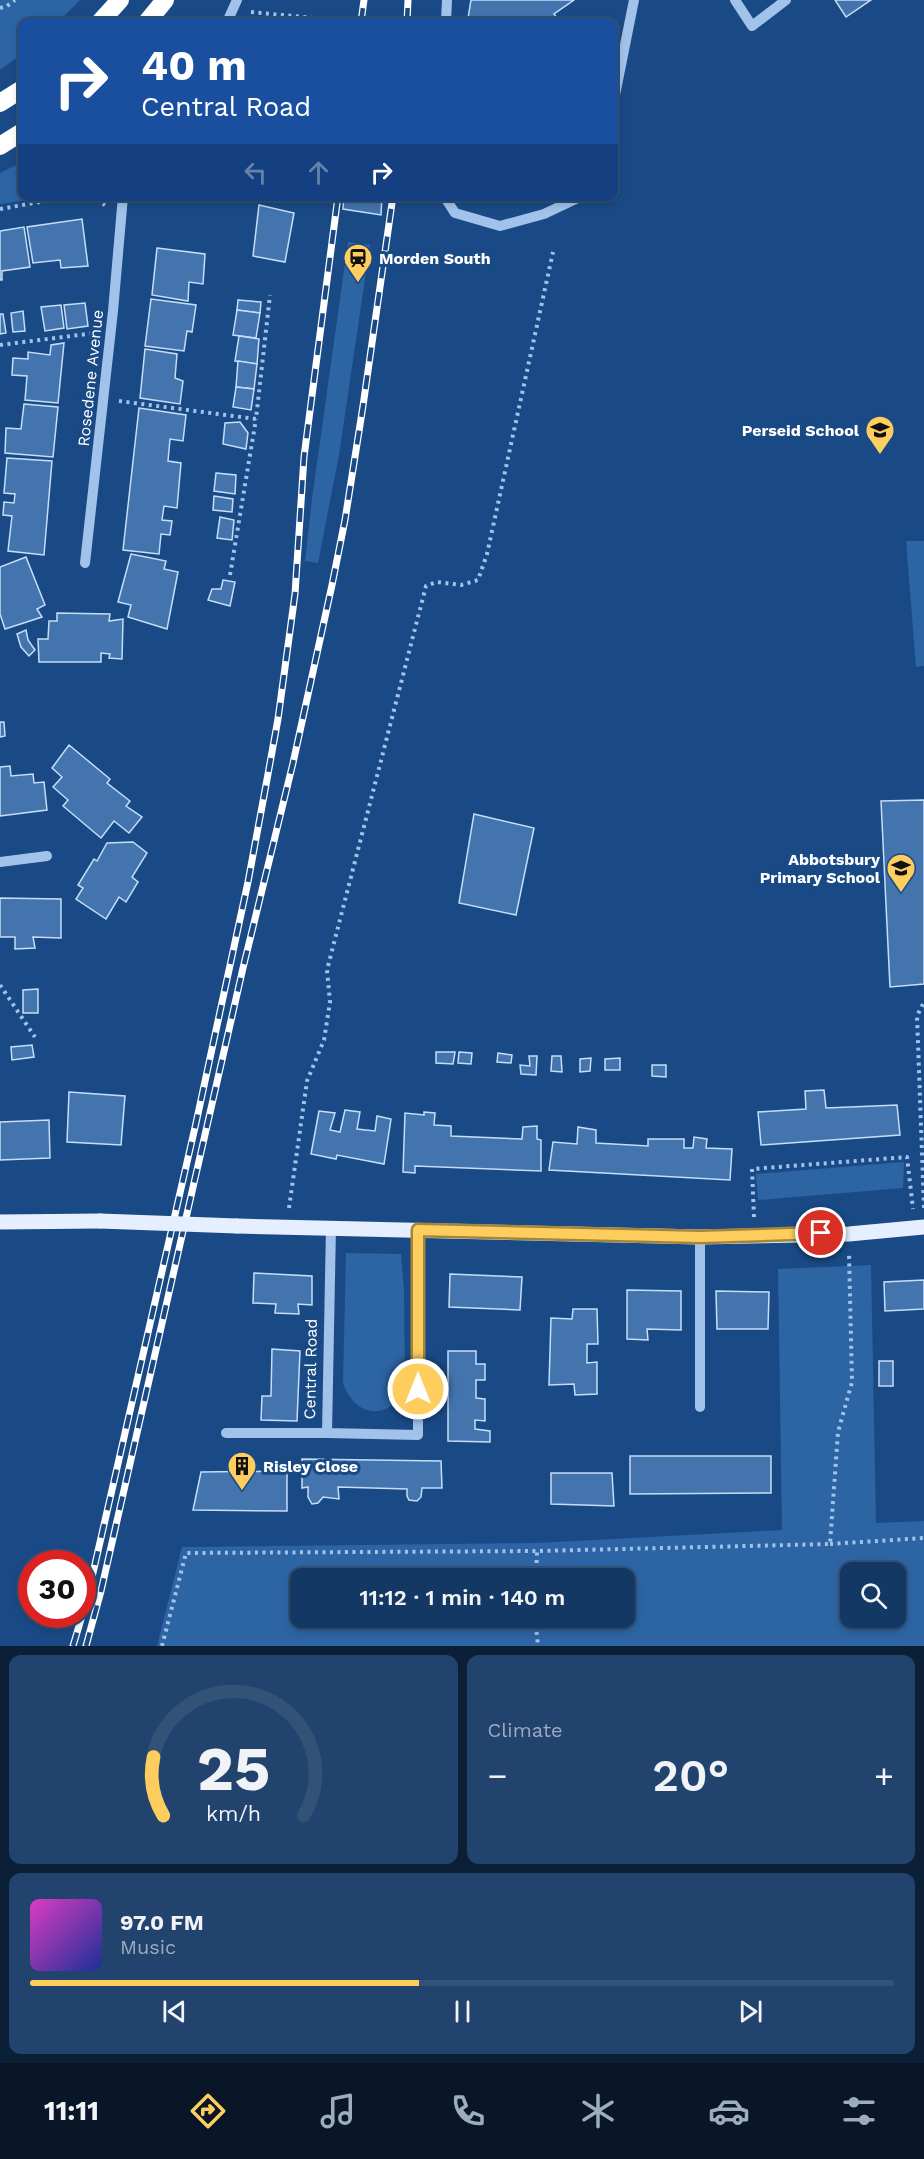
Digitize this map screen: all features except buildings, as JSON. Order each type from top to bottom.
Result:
[{"type":"highway","points":[[104,18],[120,0]]},
{"type":"highway","points":[[150,18],[165,0]]},
{"type":"highway","points":[[0,103],[18,92]]},
{"type":"main road","points":[[0,1222],[100,1221],[700,1237],[849,1234],[921,1224]]},
{"type":"street","points":[[446,18],[447,0]]},
{"type":"street","points":[[618,80],[634,0]]},
{"type":"street","points":[[735,0],[752,26],[786,0]]},
{"type":"street","name":"Rosedene Avenue","points":[[85,563],[123,201]]},
{"type":"street","points":[[447,201],[455,213],[500,226],[544,214],[571,201]]},
{"type":"street","points":[[0,862],[47,856]]},
{"type":"street","name":"Central Road","points":[[331,1227],[327,1433],[418,1434],[418,1230]]},
{"type":"street","points":[[700,1237],[700,1407]]},
{"type":"street","points":[[226,1433],[327,1433]]},
{"type":"path","points":[[0,8],[15,0]]},
{"type":"path","points":[[234,5],[327,18]]},
{"type":"path","points":[[12,138],[18,170]]},
{"type":"path","points":[[24,201],[24,205]]},
{"type":"path","points":[[0,208],[46,201]]},
{"type":"path","points":[[286,1226],[308,1081],[324,1040],[330,1002],[327,970],[426,586],[436,582],[461,585],[478,579],[487,554],[554,252]]},
{"type":"path","points":[[230,575],[255,419],[270,295]]},
{"type":"path","points":[[0,345],[110,332]]},
{"type":"path","points":[[103,399],[255,419]]},
{"type":"path","points":[[0,986],[35,1037]]},
{"type":"path","points":[[921,1224],[917,1016],[924,1002]]},
{"type":"path","points":[[754,1236],[752,1169],[908,1157],[921,1224]]},
{"type":"path","points":[[830,1544],[838,1432],[852,1382],[849,1234]]},
{"type":"path","points":[[162,1646],[186,1553],[537,1551],[830,1544],[924,1538]]},
{"type":"path","points":[[536,1568],[537,1551]]},
{"type":"path","points":[[536,1628],[538,1646]]},
{"type":"shaded area","points":[[0,0],[80,0],[62,18],[18,18],[18,57],[0,70]]},
{"type":"shaded area","points":[[18,164],[20,201],[0,204],[0,173]]},
{"type":"shaded area","points":[[348,242],[370,245],[339,455],[318,563],[305,561]]},
{"type":"shaded area","points":[[906,541],[924,541],[924,666],[916,667]]},
{"type":"shaded area","points":[[904,1162],[903,1188],[758,1200],[756,1174]]},
{"type":"shaded area","points":[[346,1253],[401,1254],[404,1290],[405,1386],[392,1405],[383,1410],[364,1409],[356,1404],[343,1383]]},
{"type":"shaded area","points":[[871,1265],[876,1523],[924,1521],[924,1646],[157,1646],[182,1547],[537,1543],[782,1530],[778,1269]]},
{"type":"railway","points":[[362,18],[364,0]]},
{"type":"railway","points":[[407,18],[408,0]]},
{"type":"railway","points":[[73,1646],[87,1599],[196,1123],[248,882],[266,785],[278,719],[295,594],[304,457],[337,201]]},
{"type":"railway","points":[[86,1646],[101,1591],[243,968],[293,763],[332,585],[363,406],[392,201]]},
{"type":"place","name":"Morden South","points":[[358,284]]},
{"type":"place","name":"Perseid School","points":[[880,456]]},
{"type":"place","name":"Abbotsbury Primary School","points":[[901,894]]},
{"type":"place","name":"Risley Close","points":[[242,1492]]},
{"type":"route","points":[[418,1389],[418,1230],[700,1237],[821,1233]]}]
